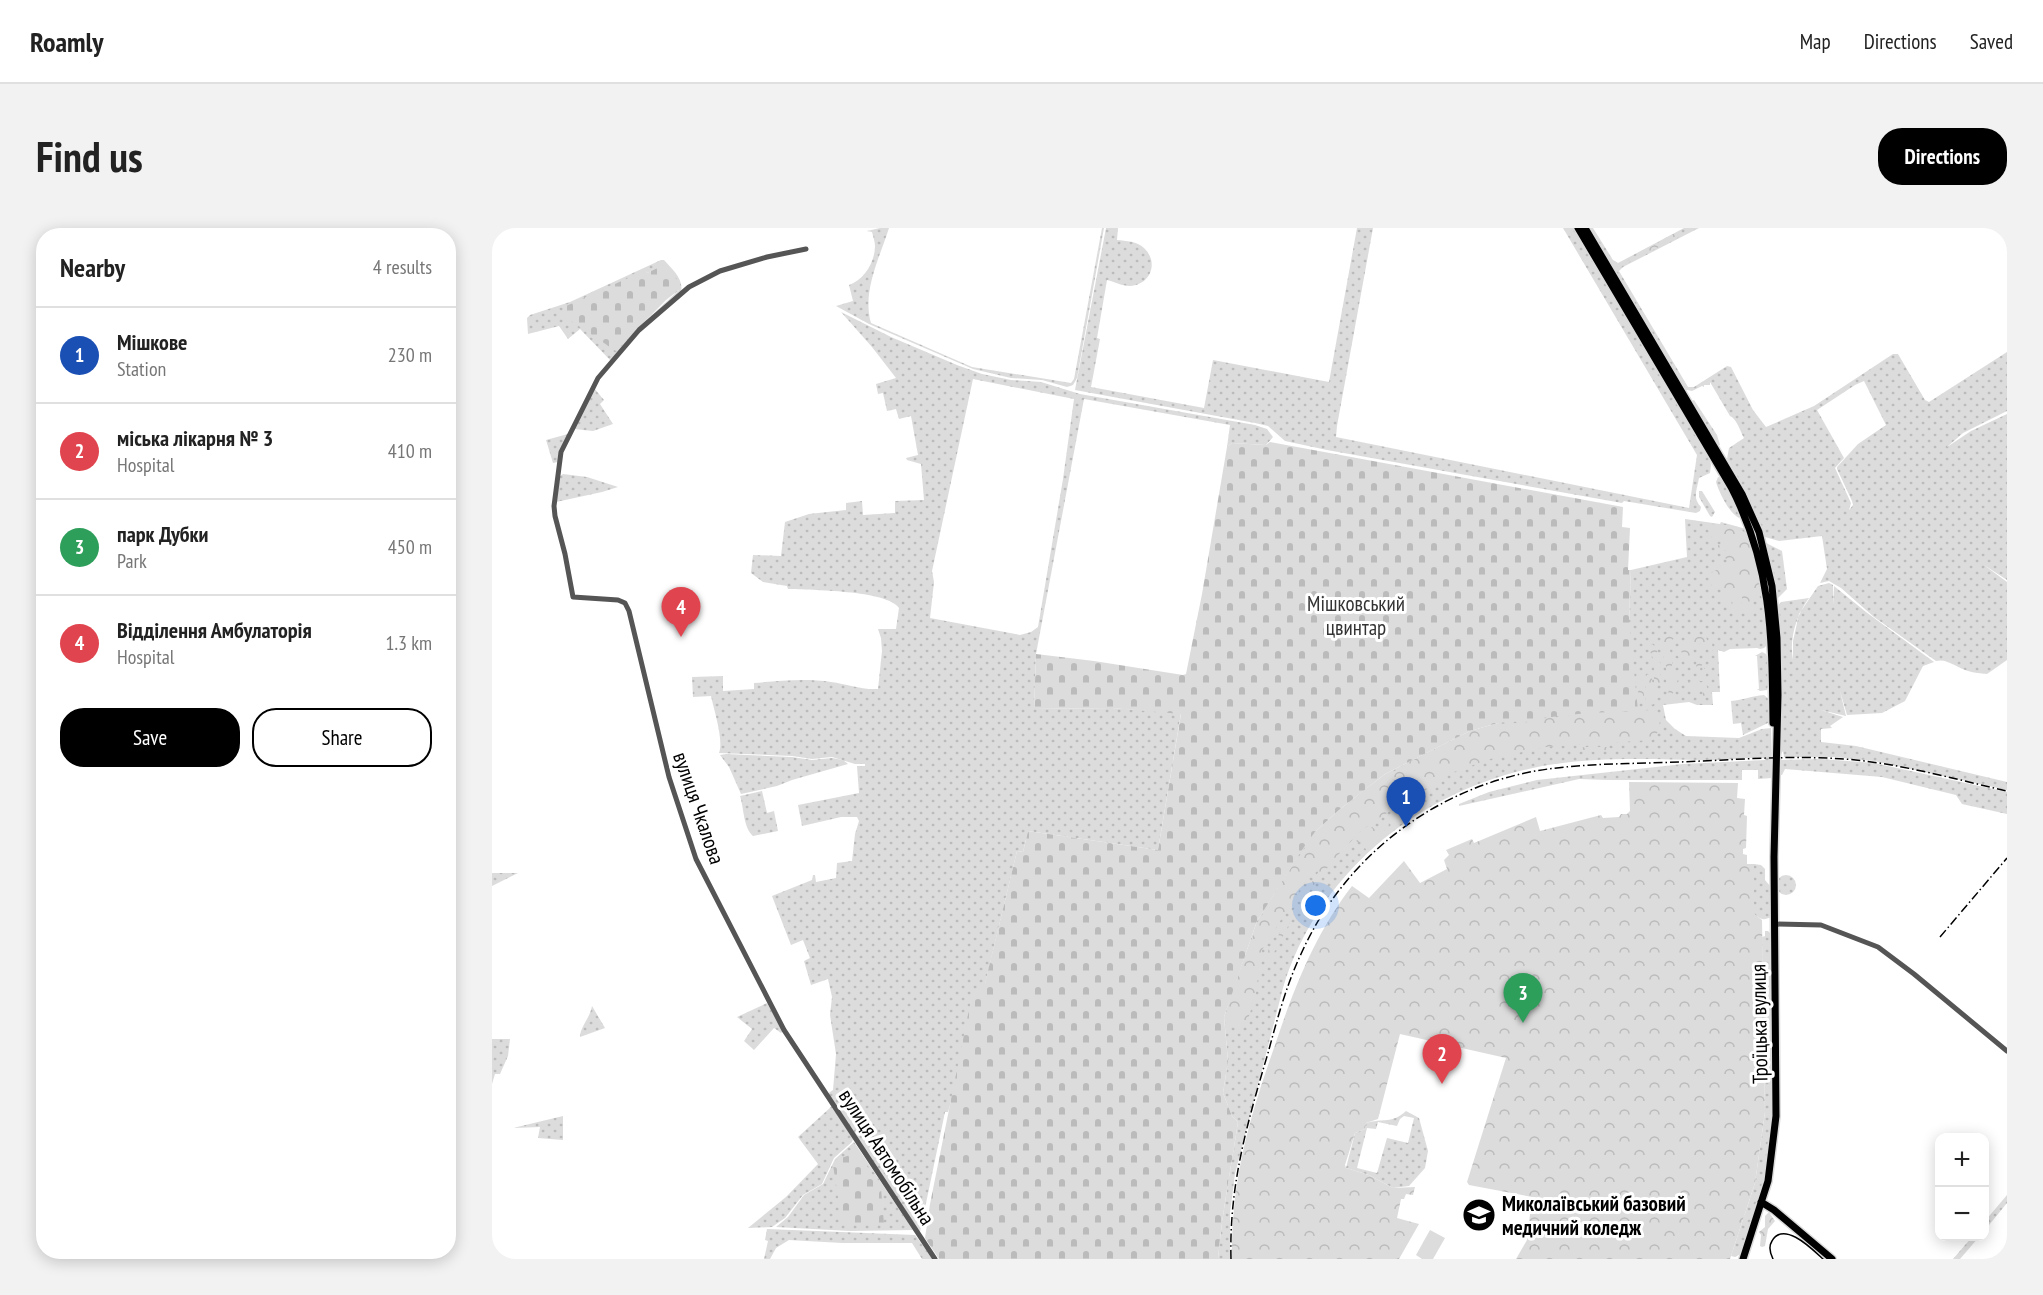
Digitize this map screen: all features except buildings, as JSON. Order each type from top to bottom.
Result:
[{"type":"main road","points":[[1578,228],[1731,487],[1755,540],[1770,615],[1775,784]]},
{"type":"main road","points":[[1584,228],[1725,463],[1759,532],[1769,570],[1775,608],[1778,762],[1775,784]]},
{"type":"main road","name":"Троїцька вулиця","points":[[1743,1259],[1767,1181],[1776,1116],[1775,784]]},
{"type":"main road","points":[[1761,1202],[1774,1210],[1832,1259]]},
{"type":"street","name":"вулиця Чкалова","points":[[806,249],[767,257],[714,274],[685,290],[639,330],[598,378],[571,429],[561,452],[555,516],[573,597],[618,600],[625,603],[629,611],[669,777],[696,859],[784,1030],[812,1073]]},
{"type":"street","points":[[1774,924],[1821,925],[1878,948],[1914,974],[2007,1051]]},
{"type":"street","name":"вулиця Автомобільна","points":[[812,1073],[935,1259]]},
{"type":"green space","points":[[889,228],[870,287],[871,323],[972,367],[1071,383],[1074,379],[1102,228],[1104,228],[1077,378],[1073,385],[1067,387],[1042,380],[1011,378],[973,369],[869,324],[836,306],[853,301],[849,285],[864,275],[871,264],[874,252],[872,232],[867,231]]},
{"type":"green space","points":[[1106,228],[1118,228],[1117,240],[1135,243],[1144,248],[1149,254],[1152,266],[1148,277],[1137,285],[1121,285],[1107,280],[1097,338],[1100,339],[1091,387],[1204,408],[1213,360],[1329,382],[1357,228],[1373,228],[1336,437],[1689,508],[1697,455],[1563,228],[1577,228],[1709,456],[1710,473],[1699,478],[1696,490],[1700,511],[1696,513],[1624,501],[1622,503],[1327,450],[1285,441],[1268,426],[1075,390]]},
{"type":"green space","points":[[1587,228],[1593,228],[1613,260],[1618,263],[1684,228],[1699,228],[1619,271],[1688,387],[1694,387],[1727,366],[1731,367],[1753,410],[1766,427],[1814,406],[1893,354],[1898,354],[1925,400],[1929,402],[2007,352],[2007,411],[1963,433],[1947,447],[1971,431],[2007,414],[2007,580],[1984,565],[2007,582],[2007,660],[1987,674],[1968,671],[1948,662],[1936,661],[1874,617],[1841,588],[1829,581],[1820,583],[1827,569],[1822,536],[1779,541],[1765,537],[1746,492],[1727,459],[1729,448],[1744,438],[1736,422],[1710,382],[1710,385],[1704,385],[1692,391],[1682,389]],"holes":[[[1864,381],[1886,425],[1858,444],[1837,467],[1852,501],[1853,505],[1849,510],[1851,503],[1835,468],[1844,458],[1817,410]]]},
{"type":"green space","points":[[1673,234],[1678,234],[1679,237],[1620,265]]},
{"type":"green space","points":[[661,260],[664,260],[677,274],[681,283],[681,292],[611,361],[580,329],[568,339],[559,326],[528,334],[527,318],[530,315],[570,302]],"holes":[[[666,265],[679,290],[637,329],[646,271],[647,273]]]},
{"type":"green space","points":[[666,264],[681,286],[679,290],[666,300],[616,351],[565,317],[564,308],[566,306],[646,270],[647,273]]},
{"type":"green space","points":[[841,312],[891,337],[982,374],[1011,380],[1041,382],[1080,394],[1255,425],[1267,429],[1273,437],[1266,445],[1232,443],[1227,447],[1230,425],[1084,399],[1036,654],[1034,709],[1112,708],[1181,713],[1158,850],[1028,831],[1023,852],[1017,851],[985,984],[948,1112],[945,1112],[920,1232],[827,1094],[833,1090],[836,1054],[830,1015],[832,997],[828,979],[811,985],[804,961],[810,958],[803,940],[791,945],[772,896],[812,880],[813,875],[815,875],[816,882],[836,878],[837,863],[852,861],[859,821],[857,817],[841,817],[802,826],[798,805],[859,793],[857,766],[865,766],[865,764],[855,764],[832,757],[812,759],[719,753],[719,733],[711,696],[693,697],[692,677],[723,676],[723,691],[754,689],[754,683],[802,680],[878,689],[882,651],[878,629],[896,629],[899,608],[892,602],[864,594],[788,589],[787,586],[763,582],[751,573],[753,555],[781,556],[785,522],[809,514],[846,510],[846,503],[862,501],[863,515],[895,513],[895,501],[924,500],[921,464],[906,458],[918,455],[911,416],[899,419],[896,409],[887,411],[883,393],[878,394],[876,384],[896,378]],"holes":[[[973,379],[1074,399],[1038,627],[1020,635],[930,618],[934,582],[932,571]]]},
{"type":"green space","points":[[594,388],[604,400],[600,404],[613,424],[593,431],[574,429]]},
{"type":"green space","points":[[1694,400],[1717,435],[1720,445],[1692,401]]},
{"type":"green space","points":[[568,434],[558,462],[553,463],[546,440]]},
{"type":"green space","name":"Мішковський цвинтар","points":[[1270,442],[1623,507],[1622,527],[1630,528],[1629,621],[1638,711],[1587,713],[1498,723],[1470,731],[1385,774],[1315,832],[1257,921],[1224,1017],[1228,1061],[1223,1093],[1232,1116],[1238,1122],[1218,1259],[939,1259],[925,1238],[930,1204],[971,1000],[980,984],[985,983],[1017,851],[1023,852],[1028,831],[1158,850],[1181,714],[1112,708],[1034,709],[1036,654],[1186,674],[1227,447],[1232,443],[1266,445]]},
{"type":"green space","points":[[563,474],[587,477],[618,487],[556,502],[560,476]]},
{"type":"green space","points":[[1718,477],[1722,478],[1741,512],[1739,518],[1728,507],[1722,496],[1716,482]]},
{"type":"green space","points":[[1699,491],[1702,491],[1715,512],[1712,517],[1699,497]]},
{"type":"green space","points":[[1685,519],[1720,524],[1721,522],[1746,529],[1756,549],[1770,642],[1760,649],[1730,649],[1724,652],[1718,650],[1720,692],[1712,692],[1713,705],[1697,705],[1689,702],[1663,705],[1666,720],[1686,736],[1739,738],[1771,728],[1772,778],[1758,779],[1758,770],[1742,770],[1742,780],[1579,779],[1459,806],[1459,804],[1489,792],[1537,780],[1683,764],[1765,760],[1765,758],[1618,759],[1554,764],[1491,780],[1450,796],[1413,818],[1378,844],[1347,874],[1321,908],[1299,947],[1283,988],[1235,1174],[1230,1213],[1230,1259],[1218,1259],[1238,1122],[1232,1116],[1223,1093],[1228,1061],[1224,1017],[1257,921],[1304,846],[1315,832],[1339,810],[1385,774],[1470,731],[1498,723],[1629,622],[1631,570],[1687,557]]},
{"type":"green space","points":[[1710,524],[1738,527],[1750,541],[1753,550],[1751,556],[1754,558],[1760,587],[1757,598],[1752,603],[1753,620],[1744,613],[1734,610],[1736,603],[1741,604],[1742,597],[1740,596],[1736,601],[1731,600],[1732,605],[1729,606],[1720,596],[1723,586],[1717,581],[1716,588],[1712,588],[1711,573],[1718,569],[1715,562],[1723,568],[1729,563],[1724,556],[1726,550],[1715,550],[1723,542],[1723,537],[1719,535],[1716,541],[1711,540],[1712,534],[1707,529]]},
{"type":"green space","points":[[1764,542],[1782,551],[1787,589],[1776,600]]},
{"type":"green space","points":[[1829,583],[1833,585],[1833,605],[1834,586],[1934,662],[1923,666],[1905,701],[1882,713],[1847,715],[1840,691],[1846,716],[1821,710],[1843,717],[1830,726],[1832,728],[1821,729],[1821,742],[1856,746],[2007,782],[2007,790],[1874,761],[1834,757],[1784,757],[1783,751],[1779,757],[1778,606],[1781,602],[1809,598],[1802,610],[1818,586]],"holes":[[[1798,618],[1793,641],[1793,660],[1792,644]]]},
{"type":"green space","points":[[1696,629],[1699,637],[1705,635],[1708,642],[1712,643],[1713,651],[1709,651],[1704,644],[1700,652],[1699,645],[1702,642],[1699,640],[1693,649],[1692,664],[1686,666],[1684,661],[1675,654],[1683,658],[1681,642],[1693,641]]},
{"type":"green space","points":[[1671,633],[1675,637],[1668,645],[1672,656],[1672,673],[1679,677],[1672,695],[1674,700],[1670,703],[1667,694],[1670,689],[1666,681],[1666,661],[1660,637]]},
{"type":"green space","points":[[1652,644],[1657,648],[1657,658],[1661,664],[1658,670],[1663,680],[1660,685],[1654,683],[1654,661],[1650,651]]},
{"type":"green space","points":[[1762,652],[1766,654],[1769,677],[1767,690],[1760,691],[1757,689],[1759,689],[1757,656],[1755,656]]},
{"type":"green space","points":[[1698,658],[1703,663],[1701,673],[1706,666],[1709,667],[1703,681],[1700,681],[1697,673]]},
{"type":"green space","points":[[1648,674],[1652,679],[1653,689],[1658,692],[1656,703],[1652,705],[1650,700],[1648,704],[1639,703],[1637,707],[1635,701],[1640,700],[1639,677],[1643,678],[1646,701],[1646,676]]},
{"type":"green space","points":[[1687,681],[1707,686],[1708,695],[1702,696],[1703,689],[1686,690]]},
{"type":"green space","points":[[1764,695],[1771,701],[1770,722],[1743,735],[1741,723],[1733,724],[1731,701]]},
{"type":"green space","points":[[1652,710],[1659,713],[1660,720],[1658,732],[1652,740],[1545,747],[1490,759],[1454,772],[1406,800],[1362,830],[1336,857],[1306,895],[1320,866],[1311,872],[1262,950],[1255,998],[1246,1025],[1243,1028],[1226,1026],[1225,1017],[1231,994],[1258,922],[1282,881],[1316,832],[1364,790],[1409,762],[1471,731],[1498,724],[1523,725],[1528,721],[1587,713]]},
{"type":"green space","points":[[1584,747],[1613,749],[1600,752],[1578,751]]},
{"type":"green space","points":[[720,755],[812,760],[832,758],[843,760],[848,764],[777,786],[741,794],[729,767]]},
{"type":"green space","points":[[1821,759],[1874,763],[2007,792],[2007,814],[1962,804],[1956,795],[1882,777],[1785,769],[1777,785],[1779,760]]},
{"type":"green space","points":[[1629,782],[1738,783],[1737,798],[1745,799],[1746,848],[1743,849],[1743,854],[1747,855],[1747,864],[1754,864],[1754,914],[1762,920],[1765,1112],[1755,1183],[1730,1259],[1516,1259],[1527,1240],[1532,1197],[1469,1185],[1467,1182],[1506,1058],[1400,1034],[1378,1119],[1366,1123],[1365,1129],[1355,1133],[1345,1165],[1346,1168],[1369,1175],[1393,1188],[1415,1187],[1413,1195],[1406,1194],[1404,1199],[1401,1199],[1397,1218],[1419,1224],[1399,1259],[1232,1259],[1232,1230],[1238,1176],[1250,1124],[1266,1072],[1290,1003],[1316,942],[1352,886],[1369,898],[1404,861],[1420,883],[1447,869],[1444,860],[1449,855],[1446,850],[1472,839],[1474,843],[1536,817],[1540,831],[1601,815],[1603,818],[1627,814],[1630,811]]},
{"type":"green space","points":[[762,791],[767,813],[774,811],[778,831],[753,836],[746,823],[740,796]]},
{"type":"green space","points":[[1403,808],[1405,815],[1396,823],[1391,821],[1392,812]]},
{"type":"green space","points":[[1388,823],[1384,831],[1391,831],[1367,851],[1365,848],[1351,858],[1362,841],[1362,838],[1356,843],[1357,839],[1372,827],[1376,830]]},
{"type":"green space","points":[[1754,864],[1761,865],[1765,869],[1765,880],[1771,887],[1771,917],[1766,919],[1754,914]]},
{"type":"green space","points":[[492,873],[518,873],[492,886]]},
{"type":"green space","points":[[1786,875],[1793,878],[1796,885],[1793,892],[1786,895],[1779,892],[1776,885],[1779,878]]},
{"type":"green space","points":[[1298,903],[1267,964],[1269,948],[1276,941],[1283,925]]},
{"type":"green space","points":[[1765,931],[1771,934],[1774,1115],[1765,1178],[1742,1253],[1735,1257],[1731,1256],[1755,1183],[1765,1112],[1762,937],[1765,936]]},
{"type":"green space","points":[[767,1003],[783,1031],[781,1033],[774,1028],[754,1050],[744,1041],[752,1029],[737,1017]]},
{"type":"green space","points":[[592,1006],[605,1028],[580,1037],[582,1030]]},
{"type":"green space","points":[[492,1039],[510,1039],[508,1056],[500,1074],[495,1074],[492,1084]]},
{"type":"green space","points":[[832,1106],[853,1139],[852,1142],[834,1158],[822,1184],[803,1195],[785,1218],[772,1227],[748,1228],[786,1197],[818,1164],[798,1137]]},
{"type":"green space","points":[[1406,1111],[1419,1118],[1428,1151],[1425,1168],[1409,1186],[1393,1188],[1369,1175],[1346,1168],[1355,1133],[1365,1129],[1366,1123],[1392,1119]],"holes":[[[1404,1116],[1414,1118],[1408,1143],[1387,1138],[1377,1173],[1357,1168],[1367,1128],[1376,1129],[1378,1122],[1397,1126]]]},
{"type":"green space","points":[[563,1116],[563,1140],[538,1138],[540,1127],[513,1128]]},
{"type":"green space","points":[[854,1142],[913,1230],[850,1231],[776,1227],[788,1217],[804,1195],[823,1184],[835,1159]]},
{"type":"green space","points":[[858,1152],[881,1188],[884,1224],[847,1225],[842,1222],[833,1165],[836,1160]]},
{"type":"green space","points":[[2007,1195],[2007,1203],[1989,1225],[1989,1216]]},
{"type":"green space","points":[[1769,1212],[1775,1221],[1768,1229],[1765,1246],[1762,1247],[1759,1232],[1765,1227],[1765,1216]]},
{"type":"green space","points":[[767,1229],[915,1235],[933,1259],[922,1259],[912,1243],[789,1240],[776,1248],[770,1259],[764,1259],[768,1241],[765,1240]]},
{"type":"green space","points":[[1430,1230],[1445,1238],[1433,1259],[1422,1259],[1416,1255]]},
{"type":"green space","points":[[1969,1241],[1976,1241],[1960,1259],[1953,1259]]},
{"type":"tram line","points":[[1773,1259],[1770,1250],[1771,1243],[1777,1235],[1784,1234],[1791,1235],[1806,1244],[1823,1259]]},
{"type":"railway","points":[[1231,1259],[1233,1206],[1241,1155],[1278,1016],[1301,954],[1319,919],[1341,888],[1367,859],[1427,812],[1461,794],[1497,780],[1553,768],[1762,758],[1824,758],[1865,761],[1926,772],[2007,791]]},
{"type":"railway","points":[[1940,937],[2007,858]]},
{"type":"place","name":"Відділення Амбулаторія","points":[[681,637]]},
{"type":"place","name":"Мішкове","points":[[1406,827]]},
{"type":"place","name":"парк Дубки","points":[[1523,1023]]},
{"type":"place","name":"міська лікарня № 3","points":[[1442,1084]]},
{"type":"place","name":"Миколаївський базовий медичний коледж","points":[[1479,1215]]}]
